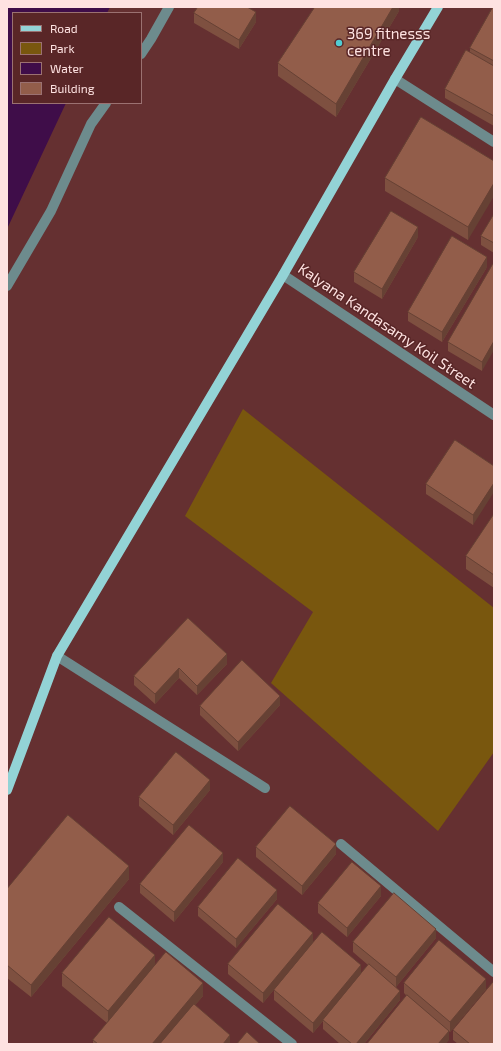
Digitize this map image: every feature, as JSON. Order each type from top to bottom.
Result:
[{"type":"main road","points":[[7,790],[57,656],[283,275],[438,7]]},
{"type":"street","points":[[142,52],[169,7]]},
{"type":"street","points":[[395,79],[494,142]]},
{"type":"street","points":[[7,286],[51,211],[91,124],[105,104]]},
{"type":"street","name":"Kalyana Kandasamy Koil Street","points":[[283,275],[494,415]]},
{"type":"street","points":[[57,656],[265,788]]},
{"type":"street","points":[[341,844],[494,972]]},
{"type":"street","points":[[120,907],[292,1044]]},
{"type":"green space","points":[[243,409],[494,608],[494,752],[438,831],[271,683],[313,612],[185,516]]},
{"type":"water","points":[[7,7],[110,7],[108,12],[12,12],[12,104],[66,104],[7,229]]},
{"type":"building","points":[[198,7],[247,7],[256,12],[239,40],[194,13]]},
{"type":"building","name":"369 fitnesss centre","points":[[315,7],[393,7],[336,104],[278,63]]},
{"type":"building","points":[[494,7],[494,61],[470,48]]},
{"type":"building","points":[[466,50],[494,66],[494,116],[445,89]]},
{"type":"building","points":[[421,117],[494,161],[494,183],[468,227],[385,178]]},
{"type":"building","points":[[391,211],[418,227],[382,289],[354,272]]},
{"type":"building","points":[[494,214],[494,243],[481,236]]},
{"type":"building","points":[[452,236],[487,257],[442,332],[408,312]]},
{"type":"building","points":[[493,264],[494,341],[482,362],[448,342]]},
{"type":"building","points":[[455,440],[494,466],[494,483],[473,515],[426,484]]},
{"type":"building","points":[[494,514],[494,575],[466,556]]},
{"type":"building","points":[[188,618],[227,654],[197,686],[179,668],[155,694],[134,676]]},
{"type":"building","points":[[242,660],[280,696],[238,742],[200,706]]},
{"type":"building","points":[[176,752],[210,780],[173,825],[139,797]]},
{"type":"building","points":[[290,806],[336,844],[302,886],[256,847]]},
{"type":"building","points":[[68,815],[129,866],[31,985],[7,965],[7,889]]},
{"type":"building","points":[[189,825],[223,853],[174,912],[140,884]]},
{"type":"building","points":[[238,858],[277,890],[236,939],[198,907]]},
{"type":"building","points":[[352,862],[381,886],[347,928],[318,903]]},
{"type":"building","points":[[394,893],[436,929],[396,977],[353,942]]},
{"type":"building","points":[[278,904],[313,933],[263,993],[228,964]]},
{"type":"building","points":[[109,917],[155,955],[108,1011],[62,973]]},
{"type":"building","points":[[322,932],[361,965],[313,1023],[274,990]]},
{"type":"building","points":[[439,940],[486,979],[450,1022],[404,983]]},
{"type":"building","points":[[166,952],[203,983],[152,1044],[98,1044],[93,1040]]},
{"type":"building","points":[[369,964],[400,991],[356,1044],[352,1044],[323,1020]]},
{"type":"building","points":[[494,981],[494,1044],[470,1044],[453,1030]]},
{"type":"building","points":[[407,995],[449,1031],[438,1044],[367,1044]]},
{"type":"building","points":[[194,1004],[230,1035],[223,1044],[160,1044]]},
{"type":"building","points":[[247,1032],[260,1044],[237,1044]]},
{"type":"place","name":"369 fitnesss centre","points":[[339,43]]}]
